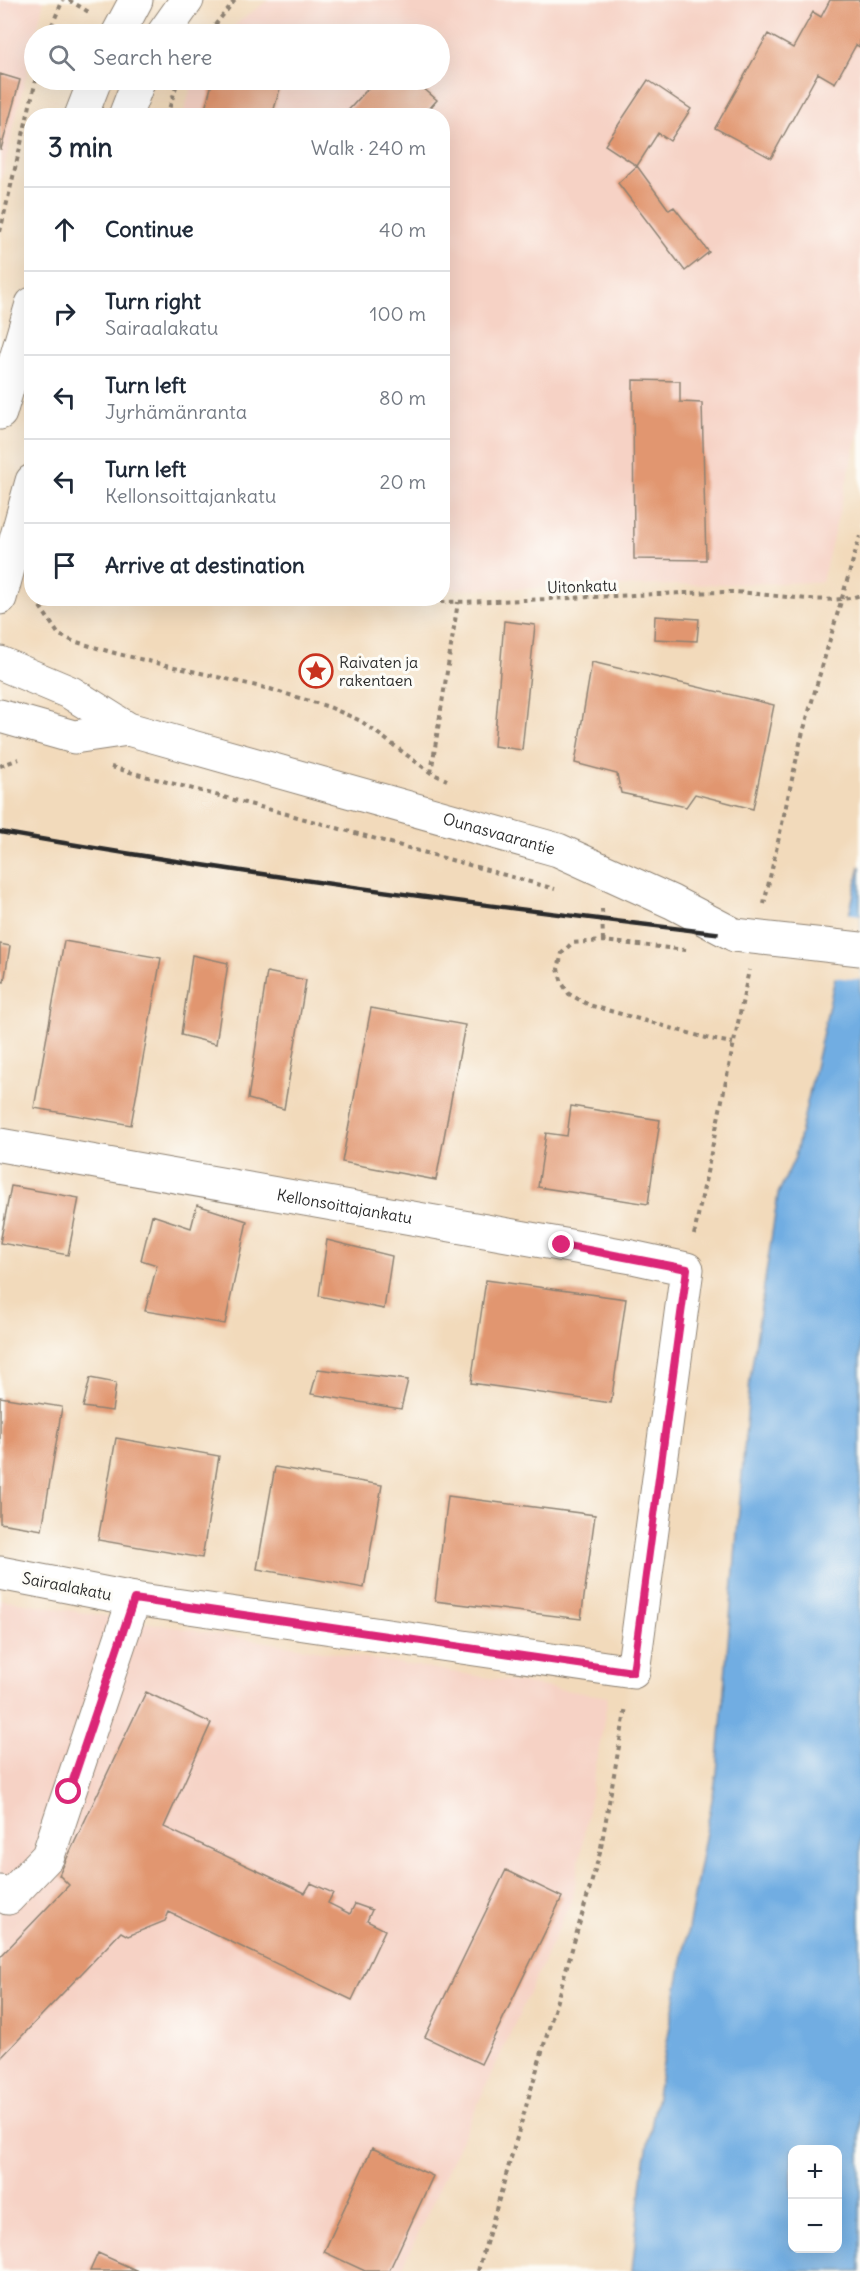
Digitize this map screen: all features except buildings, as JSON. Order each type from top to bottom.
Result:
[{"type":"street","points":[[123,24],[136,0]]},
{"type":"street","points":[[170,24],[187,0]]},
{"type":"street","points":[[84,108],[91,90]]},
{"type":"street","points":[[128,108],[135,90]]},
{"type":"street","points":[[0,413],[24,331]]},
{"type":"street","points":[[0,598],[24,510]]},
{"type":"street","name":"Ounasvaarantie","points":[[0,663],[71,693],[128,729],[558,850],[672,902],[735,935],[860,949]]},
{"type":"street","name":"Ounasvaarantie","points":[[0,716],[74,736],[128,729]]},
{"type":"street","name":"Kellonsoittajankatu","points":[[0,1145],[632,1257],[687,1269],[633,1672]]},
{"type":"street","name":"Sairaalakatu","points":[[0,1573],[134,1599],[633,1672]]},
{"type":"street","points":[[0,1892],[8,1898],[48,1856],[134,1599]]},
{"type":"path","points":[[52,24],[63,0]]},
{"type":"path","points":[[216,24],[235,0]]},
{"type":"path","points":[[29,108],[34,90]]},
{"type":"path","points":[[169,108],[175,90]]},
{"type":"path","points":[[0,232],[24,131]]},
{"type":"path","points":[[840,600],[860,536]]},
{"type":"path","name":"Uitonkatu","points":[[450,602],[732,592],[840,600],[860,595]]},
{"type":"path","points":[[431,773],[458,602]]},
{"type":"path","points":[[40,606],[59,634],[73,641],[118,654],[270,689],[329,707],[361,722],[431,773],[453,783]]},
{"type":"path","points":[[0,766],[24,757]]},
{"type":"path","points":[[100,765],[294,816],[564,892]]},
{"type":"path","points":[[598,905],[603,910],[603,941]]},
{"type":"path","points":[[697,951],[603,941],[572,943],[562,953],[558,969],[562,983],[569,994],[589,1005],[710,1039],[733,1043]]},
{"type":"path","points":[[478,2271],[600,1853],[633,1672]]},
{"type":"shaded area","points":[[0,0],[44,0],[38,24],[24,24],[24,84],[0,185]]},
{"type":"shaded area","points":[[268,0],[860,0],[860,427],[822,582],[450,590],[450,108],[185,108],[190,90],[450,90],[450,24],[236,24]]},
{"type":"shaded area","points":[[0,1599],[608,1697],[573,1897],[401,2271],[0,2271]]},
{"type":"water","points":[[860,866],[860,2271],[632,2271],[643,2171],[717,1773],[750,1379],[778,1194],[795,1157]]},
{"type":"pier","points":[[846,913],[860,915],[860,980],[832,977]]},
{"type":"railway","points":[[0,832],[321,883],[644,925],[860,950]]},
{"type":"place","name":"Raivaten ja rakentaen","points":[[316,671]]},
{"type":"route","points":[[69,1792],[134,1599],[633,1672],[687,1269],[562,1245]]}]
